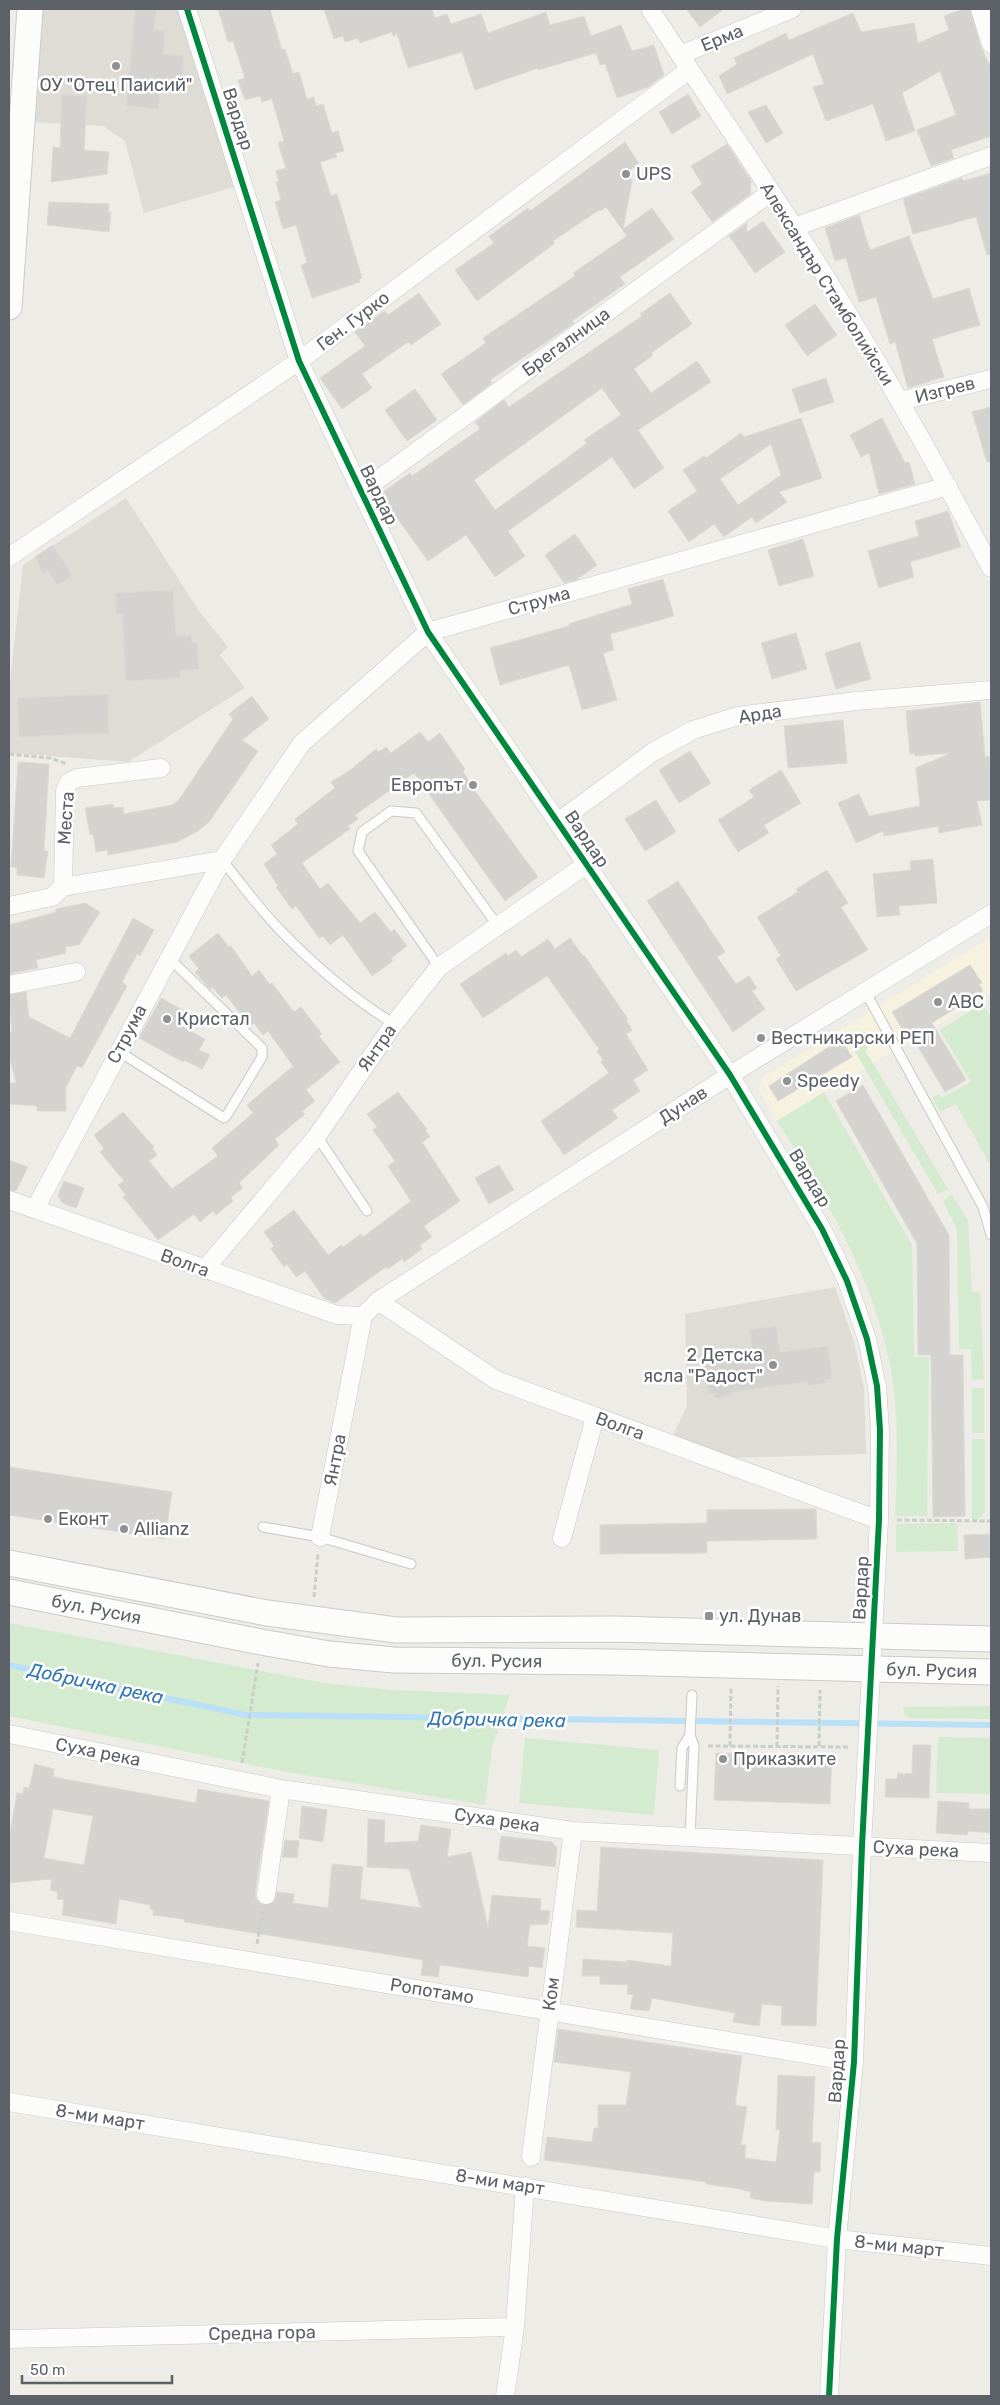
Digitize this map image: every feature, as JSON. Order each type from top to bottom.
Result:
[{"type":"main road","points":[[9,295],[30,9]]},
{"type":"main road","name":"бул. Русия","points":[[9,1563],[267,1613],[396,1630],[615,1629],[991,1639]]},
{"type":"main road","name":"бул. Русия","points":[[9,1592],[270,1644],[329,1654],[394,1660],[615,1662],[991,1672]]},
{"type":"street","name":"Вардар","points":[[187,9],[299,361],[428,632],[730,1074],[822,1229],[847,1281],[867,1339],[878,1395],[880,1449],[879,1520],[870,1668],[854,2062],[836,2239],[829,2396]]},
{"type":"street","name":"Александър Стамболийски","points":[[650,9],[794,227],[900,401],[991,568]]},
{"type":"street","name":"Ерма","points":[[680,55],[792,9]]},
{"type":"street","points":[[980,9],[991,44]]},
{"type":"street","name":"Ген. Гурко","points":[[9,557],[299,361],[689,70]]},
{"type":"street","points":[[794,227],[991,156]]},
{"type":"street","name":"Брегалница","points":[[361,492],[771,192]]},
{"type":"street","name":"Изгрев","points":[[900,401],[991,379]]},
{"type":"street","name":"Струма","points":[[35,1209],[168,957],[222,860],[302,744],[428,632],[948,486]]},
{"type":"street","name":"Арда","points":[[558,822],[653,752],[693,730],[738,716],[856,701],[991,690]]},
{"type":"street","name":"Места","points":[[64,887],[65,791],[69,782],[78,778],[160,768]]},
{"type":"street","points":[[9,906],[52,897],[64,887],[222,860]]},
{"type":"street","name":"Янтра","points":[[204,1270],[317,1136],[394,1024],[439,967],[587,864]]},
{"type":"street","name":"Дунав","points":[[378,1301],[730,1074],[865,991],[989,919]]},
{"type":"street","points":[[9,986],[76,972]]},
{"type":"street","name":"Волга","points":[[9,1200],[204,1270],[337,1315],[363,1316]]},
{"type":"street","points":[[363,1316],[378,1301]]},
{"type":"street","name":"Волга","points":[[378,1301],[496,1380],[879,1520]]},
{"type":"street","name":"Янтра","points":[[320,1537],[363,1316]]},
{"type":"street","points":[[562,1538],[595,1417]]},
{"type":"street","name":"Суха река","points":[[9,1734],[281,1789],[573,1830],[690,1838],[991,1853]]},
{"type":"street","points":[[266,1895],[281,1789]]},
{"type":"street","name":"Ком","points":[[531,2157],[573,1830]]},
{"type":"street","name":"Ропотамо","points":[[9,1921],[854,2062]]},
{"type":"street","name":"8-ми март","points":[[9,2102],[836,2239],[991,2256]]},
{"type":"street","points":[[505,2396],[515,2327],[525,2186]]},
{"type":"street","name":"Средна гора","points":[[9,2339],[515,2327]]},
{"type":"lane","points":[[439,967],[358,851],[362,832],[391,811],[416,812],[498,926]]},
{"type":"lane","points":[[222,860],[280,930],[335,981],[369,1008],[394,1024]]},
{"type":"lane","points":[[118,1051],[220,1118],[224,1118],[227,1115],[262,1057],[262,1048],[168,957]]},
{"type":"lane","points":[[865,991],[983,1207],[991,1235]]},
{"type":"lane","points":[[317,1136],[367,1211]]},
{"type":"lane","points":[[263,1527],[320,1537],[411,1564]]},
{"type":"lane","points":[[690,1838],[694,1746],[690,1735],[692,1695]]},
{"type":"lane","points":[[680,1786],[682,1748],[690,1735]]},
{"type":"path","points":[[9,754],[62,761],[70,766],[69,782]]},
{"type":"path","points":[[879,1520],[991,1521]]},
{"type":"path","points":[[311,1620],[320,1537]]},
{"type":"path","points":[[239,1780],[254,1684]]},
{"type":"path","points":[[730,1746],[731,1707]]},
{"type":"path","points":[[777,1709],[777,1746]]},
{"type":"path","points":[[819,1709],[819,1746]]},
{"type":"path","points":[[694,1746],[867,1747]]},
{"type":"path","points":[[254,1962],[266,1895]]},
{"type":"shaded area","name":"ОУ \"Отец Паисий\"","points":[[39,9],[179,9],[234,187],[144,213],[125,141],[103,126],[31,122]]},
{"type":"shaded area","points":[[126,498],[199,611],[228,647],[220,655],[245,688],[128,762],[9,753],[9,690],[23,565]]},
{"type":"shaded area","points":[[991,937],[991,993],[777,1121],[759,1089],[763,1077]]},
{"type":"shaded area","name":"2 Детска ясла \"Радост\"","points":[[835,1287],[854,1342],[864,1388],[866,1454],[728,1458],[672,1438],[687,1406],[685,1314]]},
{"type":"green space","points":[[983,1003],[991,1017],[991,1166],[956,1104],[940,1112],[932,1098],[939,1094],[942,1098],[971,1082],[940,1030]]},
{"type":"green space","points":[[852,1032],[865,1032],[875,1042],[865,1050],[948,1189],[938,1194],[846,1036]]},
{"type":"green space","points":[[824,1092],[912,1245],[914,1357],[929,1357],[927,1516],[895,1516],[897,1450],[895,1400],[886,1347],[876,1313],[864,1279],[849,1246],[815,1182],[777,1121]]},
{"type":"green space","points":[[952,1195],[968,1220],[972,1292],[980,1292],[984,1379],[972,1380],[971,1349],[959,1349],[957,1230],[943,1201]]},
{"type":"green space","points":[[972,1388],[984,1388],[984,1433],[972,1433]]},
{"type":"green space","points":[[972,1439],[985,1439],[985,1511],[981,1518],[972,1520]]},
{"type":"green space","points":[[957,1523],[958,1551],[896,1552],[896,1524]]},
{"type":"green space","points":[[9,1623],[325,1683],[393,1690],[510,1695],[492,1747],[485,1805],[282,1771],[9,1716]]},
{"type":"green space","points":[[991,1706],[991,1719],[909,1718],[904,1714],[903,1707]]},
{"type":"green space","points":[[938,1737],[991,1738],[991,1794],[936,1793]]},
{"type":"green space","points":[[525,1738],[659,1750],[654,1815],[519,1803]]},
{"type":"building","points":[[135,9],[156,9],[154,30],[165,31],[163,54],[184,56],[181,93],[160,91],[158,109],[126,106]]},
{"type":"building","points":[[218,9],[270,9],[282,50],[285,49],[293,74],[299,72],[307,99],[314,97],[316,106],[323,104],[332,133],[338,131],[344,151],[335,153],[337,157],[320,162],[331,196],[337,194],[362,278],[359,279],[360,282],[312,298],[301,265],[307,263],[296,225],[283,229],[275,202],[281,200],[276,182],[279,181],[276,171],[286,168],[278,143],[284,141],[272,99],[262,102],[260,96],[245,100],[238,80],[245,78],[233,41],[228,42]]},
{"type":"building","points":[[324,9],[432,9],[435,18],[447,14],[451,24],[481,14],[488,33],[546,12],[550,25],[584,16],[591,36],[621,25],[632,51],[654,45],[664,75],[648,87],[617,98],[605,64],[600,65],[596,53],[538,70],[538,68],[475,90],[462,52],[408,68],[397,34],[393,36],[392,32],[360,43],[358,38],[345,42],[343,36],[334,39]]},
{"type":"building","points":[[686,9],[724,9],[700,27]]},
{"type":"building","points":[[963,9],[970,9],[981,47],[991,68],[991,136],[951,150],[954,158],[931,166],[917,130],[956,115],[940,71],[902,93],[915,131],[886,141],[873,104],[826,121],[813,87],[824,84],[813,54],[727,94],[719,76],[737,64],[734,58],[786,33],[789,40],[853,13],[861,32],[914,23],[918,43],[949,30],[944,16]]},
{"type":"building","points":[[688,94],[701,116],[672,134],[659,112]]},
{"type":"building","points":[[62,95],[87,96],[84,150],[109,152],[107,174],[51,182],[53,147],[60,148]]},
{"type":"building","points":[[766,105],[783,133],[766,143],[748,112]]},
{"type":"building","points":[[625,142],[639,164],[626,173],[632,181],[623,229],[652,208],[674,239],[620,277],[625,284],[572,321],[574,323],[567,328],[490,380],[492,383],[463,405],[441,374],[486,343],[483,338],[575,276],[573,273],[627,236],[606,207],[599,210],[553,241],[555,243],[477,301],[455,270],[494,243],[489,236],[528,208],[530,211]]},
{"type":"building","points":[[727,144],[751,181],[750,194],[712,222],[691,192],[702,184],[691,166]]},
{"type":"building","points":[[991,173],[991,254],[987,255],[976,217],[913,234],[903,199],[962,178],[963,181]]},
{"type":"building","points":[[49,202],[109,204],[108,212],[111,212],[109,232],[47,225]]},
{"type":"building","points":[[859,215],[870,250],[909,236],[933,299],[969,288],[980,325],[932,339],[944,377],[908,388],[895,342],[890,344],[876,297],[859,302],[846,258],[835,261],[825,228]]},
{"type":"building","points":[[763,221],[785,252],[755,273],[729,236],[747,223],[746,233]]},
{"type":"building","points":[[419,293],[441,324],[411,345],[408,342],[362,374],[372,388],[342,409],[320,378],[365,346],[355,332],[385,311],[388,315]]},
{"type":"building","points":[[670,293],[692,324],[651,353],[653,355],[634,369],[651,393],[697,361],[711,382],[638,430],[664,468],[634,489],[612,457],[508,531],[525,556],[495,577],[466,535],[428,561],[380,494],[410,473],[412,476],[480,429],[475,422],[504,400],[509,407],[642,316],[640,314]],"holes":[[[602,388],[621,415],[584,440],[587,443],[495,510],[474,480]]]},
{"type":"building","points":[[815,304],[837,335],[807,356],[785,325]]},
{"type":"building","points":[[826,378],[834,402],[800,413],[792,389]]},
{"type":"building","points":[[415,389],[437,420],[407,441],[385,410]]},
{"type":"building","points":[[991,407],[991,461],[987,462],[972,412]]},
{"type":"building","points":[[801,418],[822,478],[779,492],[787,502],[756,523],[752,517],[724,537],[714,524],[689,542],[668,511],[697,491],[683,470],[704,456],[706,458],[741,433],[744,437]],"holes":[[[771,444],[781,475],[738,505],[720,479]]]},
{"type":"building","points":[[882,418],[905,463],[909,462],[915,484],[879,494],[869,453],[861,457],[850,435]]},
{"type":"building","points":[[948,511],[961,547],[910,562],[914,577],[879,588],[868,551],[919,536],[915,521]]},
{"type":"building","points":[[575,534],[597,565],[576,580],[564,583],[545,555]]},
{"type":"building","points":[[803,539],[814,576],[779,586],[768,550]]},
{"type":"building","points":[[53,545],[72,576],[57,585],[48,570],[43,573],[35,557]]},
{"type":"building","points":[[663,579],[674,616],[610,634],[614,650],[603,653],[617,700],[582,710],[569,665],[500,685],[490,648],[569,626],[569,624],[632,604],[628,589]]},
{"type":"building","points":[[173,590],[176,636],[191,635],[192,643],[197,642],[199,669],[180,670],[181,678],[126,681],[122,613],[117,614],[115,593]]},
{"type":"building","points":[[796,633],[807,669],[772,679],[761,643]]},
{"type":"building","points":[[860,642],[871,679],[836,689],[825,653]]},
{"type":"building","points":[[108,694],[109,733],[19,737],[17,698]]},
{"type":"building","points":[[252,696],[269,719],[242,740],[258,751],[209,822],[198,831],[177,842],[108,855],[107,850],[96,852],[93,834],[90,835],[85,808],[113,804],[114,808],[123,807],[124,814],[172,805],[178,801],[233,719],[229,714]]},
{"type":"building","points":[[980,702],[985,757],[989,756],[991,777],[991,800],[977,801],[982,825],[939,833],[938,826],[884,836],[883,831],[856,843],[838,803],[859,794],[869,816],[920,806],[916,768],[951,753],[915,756],[915,753],[910,754],[906,711]]},
{"type":"building","points":[[843,720],[847,763],[788,768],[784,726]]},
{"type":"building","points":[[420,732],[428,742],[440,733],[465,769],[463,771],[473,788],[538,877],[505,901],[414,773],[355,815],[358,819],[348,826],[350,829],[302,863],[320,889],[328,883],[360,923],[375,912],[391,932],[394,929],[407,946],[391,958],[393,961],[372,976],[343,935],[330,945],[323,936],[319,938],[296,906],[292,909],[276,887],[278,886],[264,864],[277,854],[271,845],[298,824],[295,819],[335,788],[331,782],[349,771],[376,749],[378,752],[386,747],[391,753]]},
{"type":"building","points":[[690,751],[711,783],[679,803],[659,770]]},
{"type":"building","points":[[18,762],[49,764],[44,851],[48,851],[44,878],[17,875],[17,868],[11,867]]},
{"type":"building","points":[[781,770],[801,803],[764,825],[769,833],[738,852],[718,820],[754,797],[749,790]]},
{"type":"building","points":[[656,800],[676,832],[645,851],[625,819]]},
{"type":"building","points":[[933,859],[937,903],[899,906],[900,915],[877,917],[873,874],[911,870],[910,861]]},
{"type":"building","points":[[827,870],[848,903],[841,907],[868,950],[796,991],[776,959],[781,956],[757,917],[798,892],[796,889]]},
{"type":"building","points":[[678,881],[725,952],[717,957],[736,984],[749,976],[757,988],[752,991],[765,1009],[733,1032],[647,901]]},
{"type":"building","points":[[85,903],[100,912],[79,945],[65,947],[66,953],[36,960],[38,968],[9,974],[9,925],[56,912],[56,909]]},
{"type":"building","points":[[133,918],[154,930],[140,956],[137,954],[122,982],[127,986],[82,1068],[77,1066],[66,1087],[66,1111],[37,1111],[37,1106],[9,1104],[9,1083],[16,1083],[9,1053],[9,1033],[12,1032],[9,995],[26,992],[29,1017],[70,1038]]},
{"type":"building","points":[[218,933],[229,947],[231,946],[252,976],[259,970],[270,985],[272,983],[294,1012],[301,1007],[322,1034],[319,1036],[340,1062],[306,1090],[315,1101],[302,1111],[305,1114],[275,1139],[279,1145],[239,1183],[243,1188],[231,1197],[233,1201],[216,1215],[213,1211],[200,1222],[194,1214],[158,1240],[123,1197],[126,1195],[118,1185],[124,1181],[100,1152],[104,1149],[94,1135],[123,1112],[154,1147],[152,1148],[157,1155],[149,1161],[172,1189],[218,1156],[212,1148],[253,1113],[247,1105],[293,1066],[268,1031],[263,1035],[254,1023],[250,1026],[226,995],[222,998],[212,987],[210,989],[195,972],[199,969],[189,956]]},
{"type":"building","points":[[570,938],[628,1019],[626,1020],[632,1030],[626,1034],[648,1070],[633,1080],[640,1091],[612,1110],[618,1118],[564,1155],[541,1121],[609,1073],[601,1062],[603,1060],[597,1051],[599,1049],[547,976],[483,1018],[460,984],[506,953],[508,956],[516,950],[521,957],[548,939],[555,949]]},
{"type":"building","name":"ABC","points":[[970,965],[982,983],[979,984],[983,991],[932,1023],[966,1080],[945,1092],[908,1030],[904,1032],[892,1012]]},
{"type":"building","points":[[161,998],[188,1013],[181,1026],[205,1039],[199,1050],[210,1055],[202,1069],[184,1060],[183,1062],[139,1038]]},
{"type":"building","points":[[841,1039],[852,1057],[778,1101],[769,1086]]},
{"type":"building","points":[[863,1085],[949,1235],[950,1355],[963,1355],[965,1516],[933,1517],[931,1355],[918,1355],[917,1244],[836,1101]]},
{"type":"building","points":[[398,1092],[427,1129],[425,1130],[430,1137],[422,1142],[460,1201],[424,1226],[432,1237],[420,1245],[422,1249],[404,1262],[402,1259],[388,1269],[386,1267],[335,1303],[324,1298],[305,1271],[296,1277],[287,1264],[284,1267],[271,1249],[274,1246],[264,1232],[294,1210],[328,1255],[361,1234],[363,1237],[411,1201],[388,1166],[395,1161],[373,1130],[377,1127],[367,1114]]},
{"type":"building","points":[[9,1160],[28,1167],[16,1191],[9,1190]]},
{"type":"building","points":[[499,1165],[514,1190],[489,1204],[475,1178]]},
{"type":"building","points":[[64,1181],[84,1188],[76,1208],[62,1203],[58,1195]]},
{"type":"building","points":[[776,1326],[780,1352],[828,1346],[832,1379],[825,1380],[825,1383],[808,1386],[807,1382],[732,1392],[732,1396],[715,1398],[715,1393],[708,1394],[704,1363],[753,1356],[749,1330]]},
{"type":"building","points":[[9,1467],[172,1492],[165,1539],[9,1515]]},
{"type":"building","points":[[816,1509],[817,1539],[707,1541],[707,1553],[600,1554],[600,1525],[707,1523],[707,1510]]},
{"type":"building","points":[[990,1534],[991,1557],[965,1559],[964,1535]]},
{"type":"building","points":[[913,1745],[931,1745],[929,1798],[885,1797],[886,1779],[897,1779],[898,1773],[912,1774]]},
{"type":"building","points":[[716,1753],[832,1754],[830,1804],[714,1800]]},
{"type":"building","points":[[35,1764],[54,1769],[53,1777],[196,1803],[198,1789],[269,1801],[255,1894],[256,1899],[264,1905],[274,1902],[277,1892],[294,1894],[293,1903],[328,1908],[332,1864],[363,1867],[360,1899],[421,1908],[409,1869],[367,1867],[368,1819],[385,1820],[384,1843],[418,1841],[421,1825],[451,1829],[447,1857],[471,1852],[488,1927],[492,1895],[541,1899],[540,1910],[550,1911],[548,1924],[530,1925],[527,1946],[545,1948],[542,1968],[529,1966],[528,1977],[440,1965],[438,1977],[421,1975],[423,1960],[185,1922],[183,1919],[153,1915],[154,1910],[150,1909],[150,1905],[119,1899],[116,1924],[62,1915],[64,1900],[57,1899],[58,1892],[50,1890],[52,1879],[9,1883],[9,1839],[17,1793],[23,1794],[24,1787],[29,1788]],"holes":[[[53,1809],[93,1816],[84,1865],[44,1858]]]},
{"type":"building","points":[[938,1801],[969,1803],[969,1809],[991,1809],[991,1833],[968,1831],[967,1835],[936,1833]]},
{"type":"building","points":[[302,1806],[327,1810],[323,1842],[299,1838]]},
{"type":"building","points":[[501,1836],[552,1842],[557,1848],[555,1867],[498,1860]]},
{"type":"building","points":[[285,1840],[299,1841],[297,1858],[282,1857]]},
{"type":"building","points":[[601,1847],[823,1860],[816,2026],[781,2025],[782,2006],[762,2004],[759,2026],[733,2022],[735,2013],[652,1998],[649,2011],[630,2009],[633,1995],[627,1994],[628,1985],[600,1984],[600,1976],[582,1976],[583,1959],[627,1962],[627,1960],[671,1966],[673,1933],[576,1927],[577,1910],[597,1911]]},
{"type":"building","points":[[558,2029],[742,2056],[735,2105],[747,2107],[741,2145],[746,2145],[745,2158],[776,2162],[780,2130],[776,2130],[778,2075],[815,2077],[812,2142],[821,2143],[820,2172],[814,2172],[812,2204],[765,2201],[750,2198],[751,2192],[706,2184],[706,2182],[544,2160],[547,2137],[592,2142],[594,2128],[598,2128],[598,2105],[626,2105],[631,2072],[554,2062]]},
{"type":"waterway","name":"Добричка река","points":[[9,1665],[246,1715],[991,1725]]},
{"type":"cycle path","points":[[187,9],[299,361],[428,632],[730,1075],[822,1229],[847,1281],[867,1339],[877,1386],[880,1430],[879,1520],[862,1846],[854,2062],[837,2239],[829,2396]]},
{"type":"place","name":"ОУ \"Отец Паисий\"","points":[[116,66]]},
{"type":"place","name":"UPS","points":[[626,174]]},
{"type":"place","name":"Европът","points":[[473,785]]},
{"type":"place","name":"ABC","points":[[938,1002]]},
{"type":"place","name":"Кристал","points":[[167,1019]]},
{"type":"place","name":"Вестникарски РЕП","points":[[761,1038]]},
{"type":"place","name":"Speedy","points":[[787,1081]]},
{"type":"place","name":"2 Детска ясла \"Радост\"","points":[[773,1365]]},
{"type":"place","name":"Еконт","points":[[48,1519]]},
{"type":"place","name":"Allianz","points":[[124,1529]]},
{"type":"place","name":"ул. Дунав","points":[[709,1616]]},
{"type":"place","name":"Приказките","points":[[723,1759]]}]
